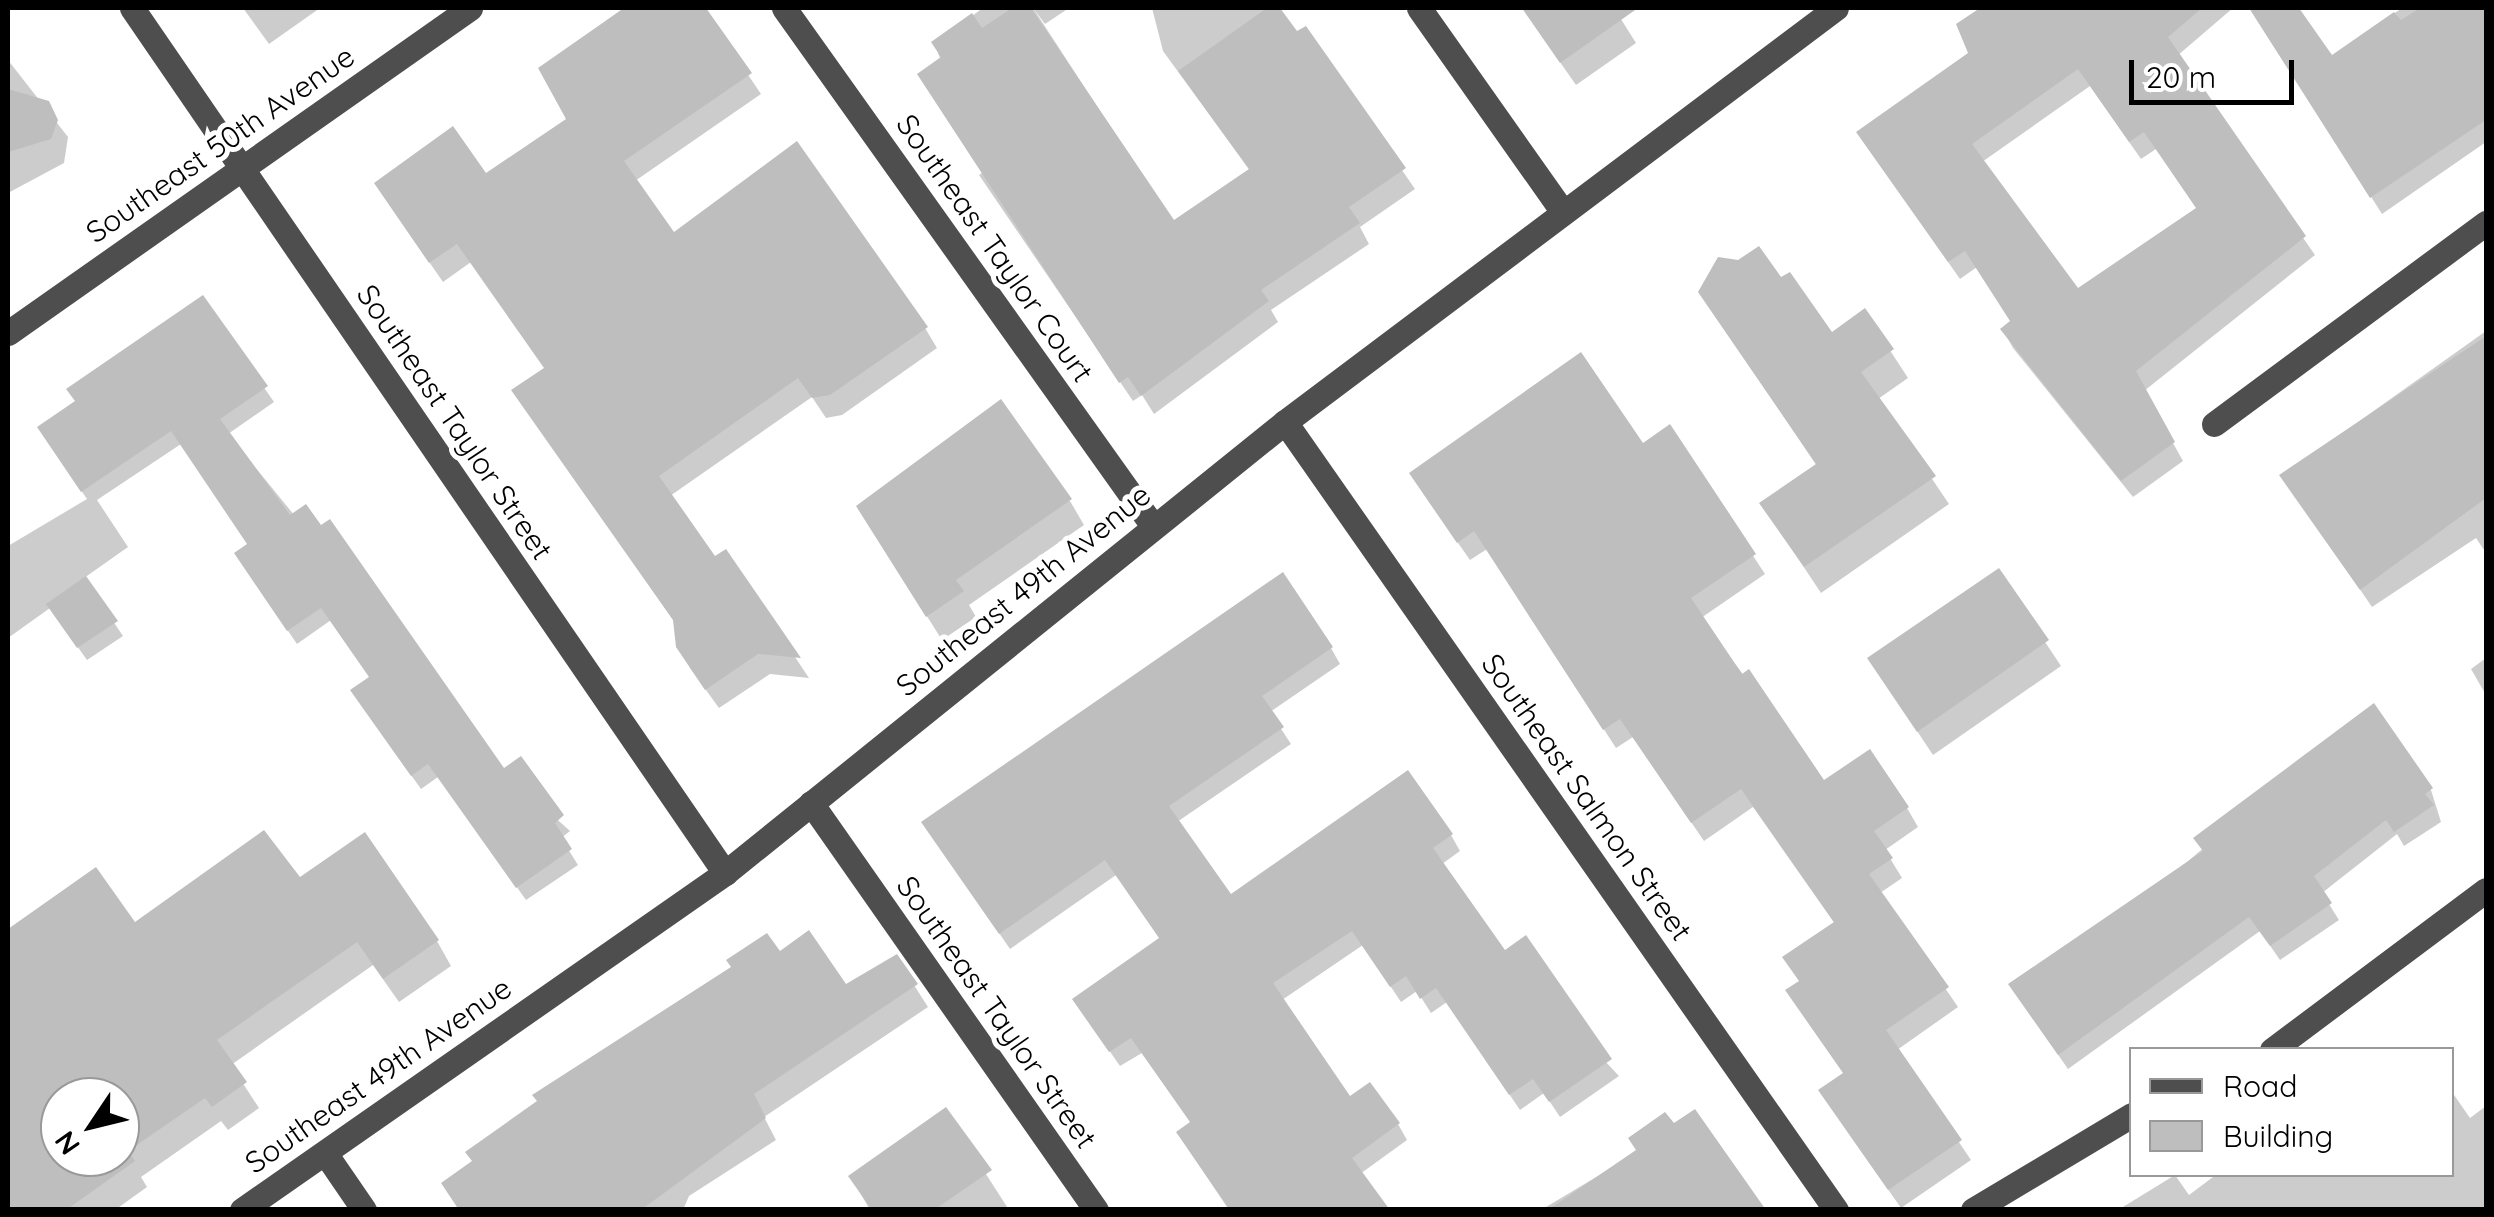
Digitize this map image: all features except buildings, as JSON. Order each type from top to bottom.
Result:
[{"type":"street","name":"Southeast Taylor Street","points":[[132,8],[725,873]]},
{"type":"street","name":"Southeast 50th Avenue","points":[[8,333],[470,8]]},
{"type":"street","name":"Southeast Taylor Court","points":[[784,8],[1153,526]]},
{"type":"street","points":[[1419,8],[1563,212]]},
{"type":"street","name":"Southeast 49th Avenue","points":[[242,1210],[725,873],[1286,422],[1836,8]]},
{"type":"street","points":[[2214,424],[2486,223]]},
{"type":"street","name":"Southeast Salmon Street","points":[[1286,422],[1836,1210]]},
{"type":"street","name":"Southeast Taylor Street","points":[[811,803],[1096,1210]]},
{"type":"street","points":[[2276,1047],[2486,890]]},
{"type":"street","points":[[1973,1210],[2129,1117]]},
{"type":"street","points":[[325,1153],[364,1210]]}]
